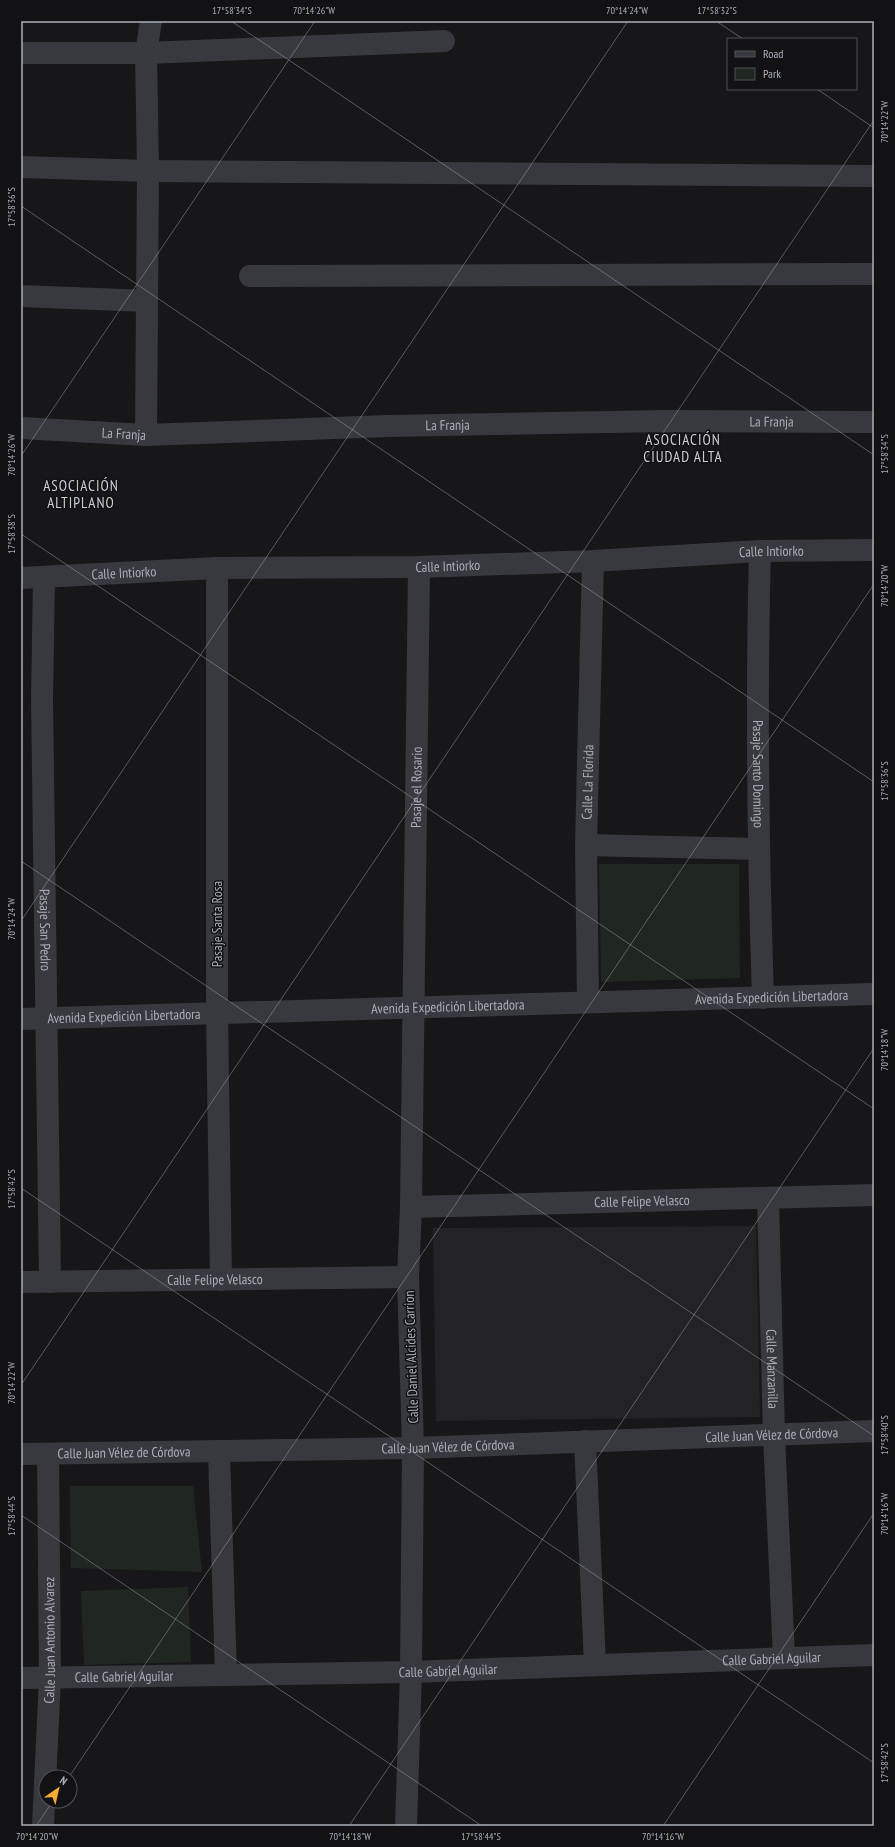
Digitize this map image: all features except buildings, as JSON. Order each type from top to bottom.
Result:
[{"type":"street","points":[[146,435],[148,171],[146,53],[151,21]]},
{"type":"street","points":[[21,53],[146,53],[444,41]]},
{"type":"street","points":[[21,167],[148,171],[874,176]]},
{"type":"street","points":[[250,276],[874,274]]},
{"type":"street","points":[[21,296],[147,302]]},
{"type":"street","name":"La Franja","points":[[21,428],[146,435],[388,426],[650,421],[874,422]]},
{"type":"street","name":"Calle Intiorko","points":[[21,578],[217,568],[419,567],[593,561],[760,551],[874,550]]},
{"type":"street","name":"Pasaje Santo Domingo","points":[[760,551],[756,668],[758,849],[763,998]]},
{"type":"street","name":"Calle La Florida","points":[[588,1002],[586,845],[593,561]]},
{"type":"street","name":"Pasaje el Rosario","points":[[414,1008],[419,567]]},
{"type":"street","name":"Pasaje Santa Rosa","points":[[217,568],[217,1013],[221,1280]]},
{"type":"street","name":"Pasaje San Pedro","points":[[44,578],[42,699],[45,1018],[50,1282]]},
{"type":"street","points":[[586,845],[758,849]]},
{"type":"street","name":"Avenida Expedición Libertadora","points":[[21,1019],[874,994]]},
{"type":"street","name":"Calle Daniel Alcides Carrion","points":[[406,1826],[411,1672],[413,1448],[408,1277],[411,1207],[414,1008]]},
{"type":"street","name":"Calle Felipe Velasco","points":[[411,1207],[768,1199],[874,1195]]},
{"type":"street","name":"Calle Manzanilla","points":[[768,1199],[774,1435],[784,1658]]},
{"type":"street","name":"Calle Felipe Velasco","points":[[21,1282],[408,1277]]},
{"type":"street","name":"Calle Juan Vélez de Córdova","points":[[21,1454],[413,1448],[874,1431]]},
{"type":"street","points":[[585,1441],[595,1666]]},
{"type":"street","points":[[219,1451],[226,1675]]},
{"type":"street","name":"Calle Juan Antonio Alvarez","points":[[43,1826],[50,1678],[48,1454]]},
{"type":"street","name":"Calle Gabriel Aguilar","points":[[21,1678],[411,1672],[874,1655]]},
{"type":"shaded area","points":[[756,1226],[760,1417],[436,1421],[433,1228]]},
{"type":"green space","points":[[599,864],[739,864],[740,978],[601,982]]},
{"type":"green space","points":[[70,1486],[193,1486],[202,1572],[71,1568]]},
{"type":"green space","points":[[188,1587],[191,1662],[84,1665],[81,1591]]},
{"type":"district","name":"ASOCIACIÓN CIUDAD ALTA","points":[[683,448]]},
{"type":"district","name":"ASOCIACIÓN ALTIPLANO","points":[[81,494]]}]
